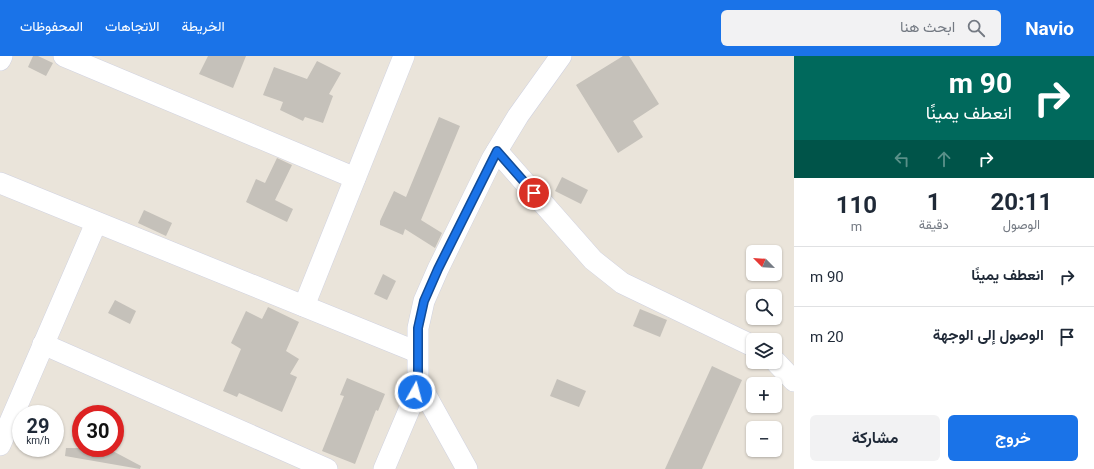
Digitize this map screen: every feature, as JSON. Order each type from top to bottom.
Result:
[{"type":"street","points":[[0,60],[2,56]]},
{"type":"street","points":[[64,56],[355,178]]},
{"type":"street","points":[[304,306],[404,56]]},
{"type":"street","points":[[384,469],[412,404],[418,381],[418,328],[424,301],[438,269],[497,151],[518,116],[561,56]]},
{"type":"street","points":[[497,151],[593,260],[622,283],[746,343]]},
{"type":"street","points":[[0,183],[417,352]]},
{"type":"street","points":[[0,444],[96,223]]},
{"type":"street","points":[[43,344],[327,469]]},
{"type":"street","points":[[782,368],[794,381]]},
{"type":"street","points":[[418,381],[467,469]]},
{"type":"building","points":[[33,56],[38,56],[53,63],[46,76],[28,67]]},
{"type":"building","points":[[208,56],[246,56],[233,88],[199,74]]},
{"type":"building","points":[[623,56],[629,56],[659,104],[633,121],[643,137],[618,153],[576,85]]},
{"type":"building","points":[[317,61],[341,73],[329,94],[333,96],[323,123],[305,117],[303,121],[280,110],[283,102],[263,95],[274,67],[307,79]]},
{"type":"building","points":[[439,117],[460,126],[421,220],[442,233],[435,248],[405,229],[403,235],[380,225],[380,221],[394,191],[406,197]]},
{"type":"building","points":[[277,158],[292,165],[275,200],[293,209],[287,222],[246,202],[256,179],[265,183]]},
{"type":"building","points":[[562,177],[588,190],[581,204],[555,191]]},
{"type":"building","points":[[144,210],[172,223],[166,236],[138,223]]},
{"type":"building","points":[[383,274],[396,281],[387,300],[374,294]]},
{"type":"building","points":[[115,300],[136,311],[130,324],[108,313]]},
{"type":"building","points":[[268,307],[299,322],[286,351],[299,359],[290,374],[297,377],[282,412],[239,393],[237,397],[223,391],[241,349],[231,343],[246,311],[262,319]]},
{"type":"building","points":[[640,309],[667,320],[660,337],[633,326]]},
{"type":"building","points":[[712,366],[742,380],[702,469],[665,469]]},
{"type":"building","points":[[347,378],[385,394],[378,411],[376,410],[355,464],[322,451],[344,396],[340,395]]},
{"type":"building","points":[[557,379],[586,391],[579,407],[550,396]]},
{"type":"building","points":[[66,448],[72,448],[72,457],[124,457],[141,466],[140,469],[65,456]]},
{"type":"route","points":[[415,392],[418,381],[418,328],[424,301],[438,269],[497,151],[534,193]]}]
